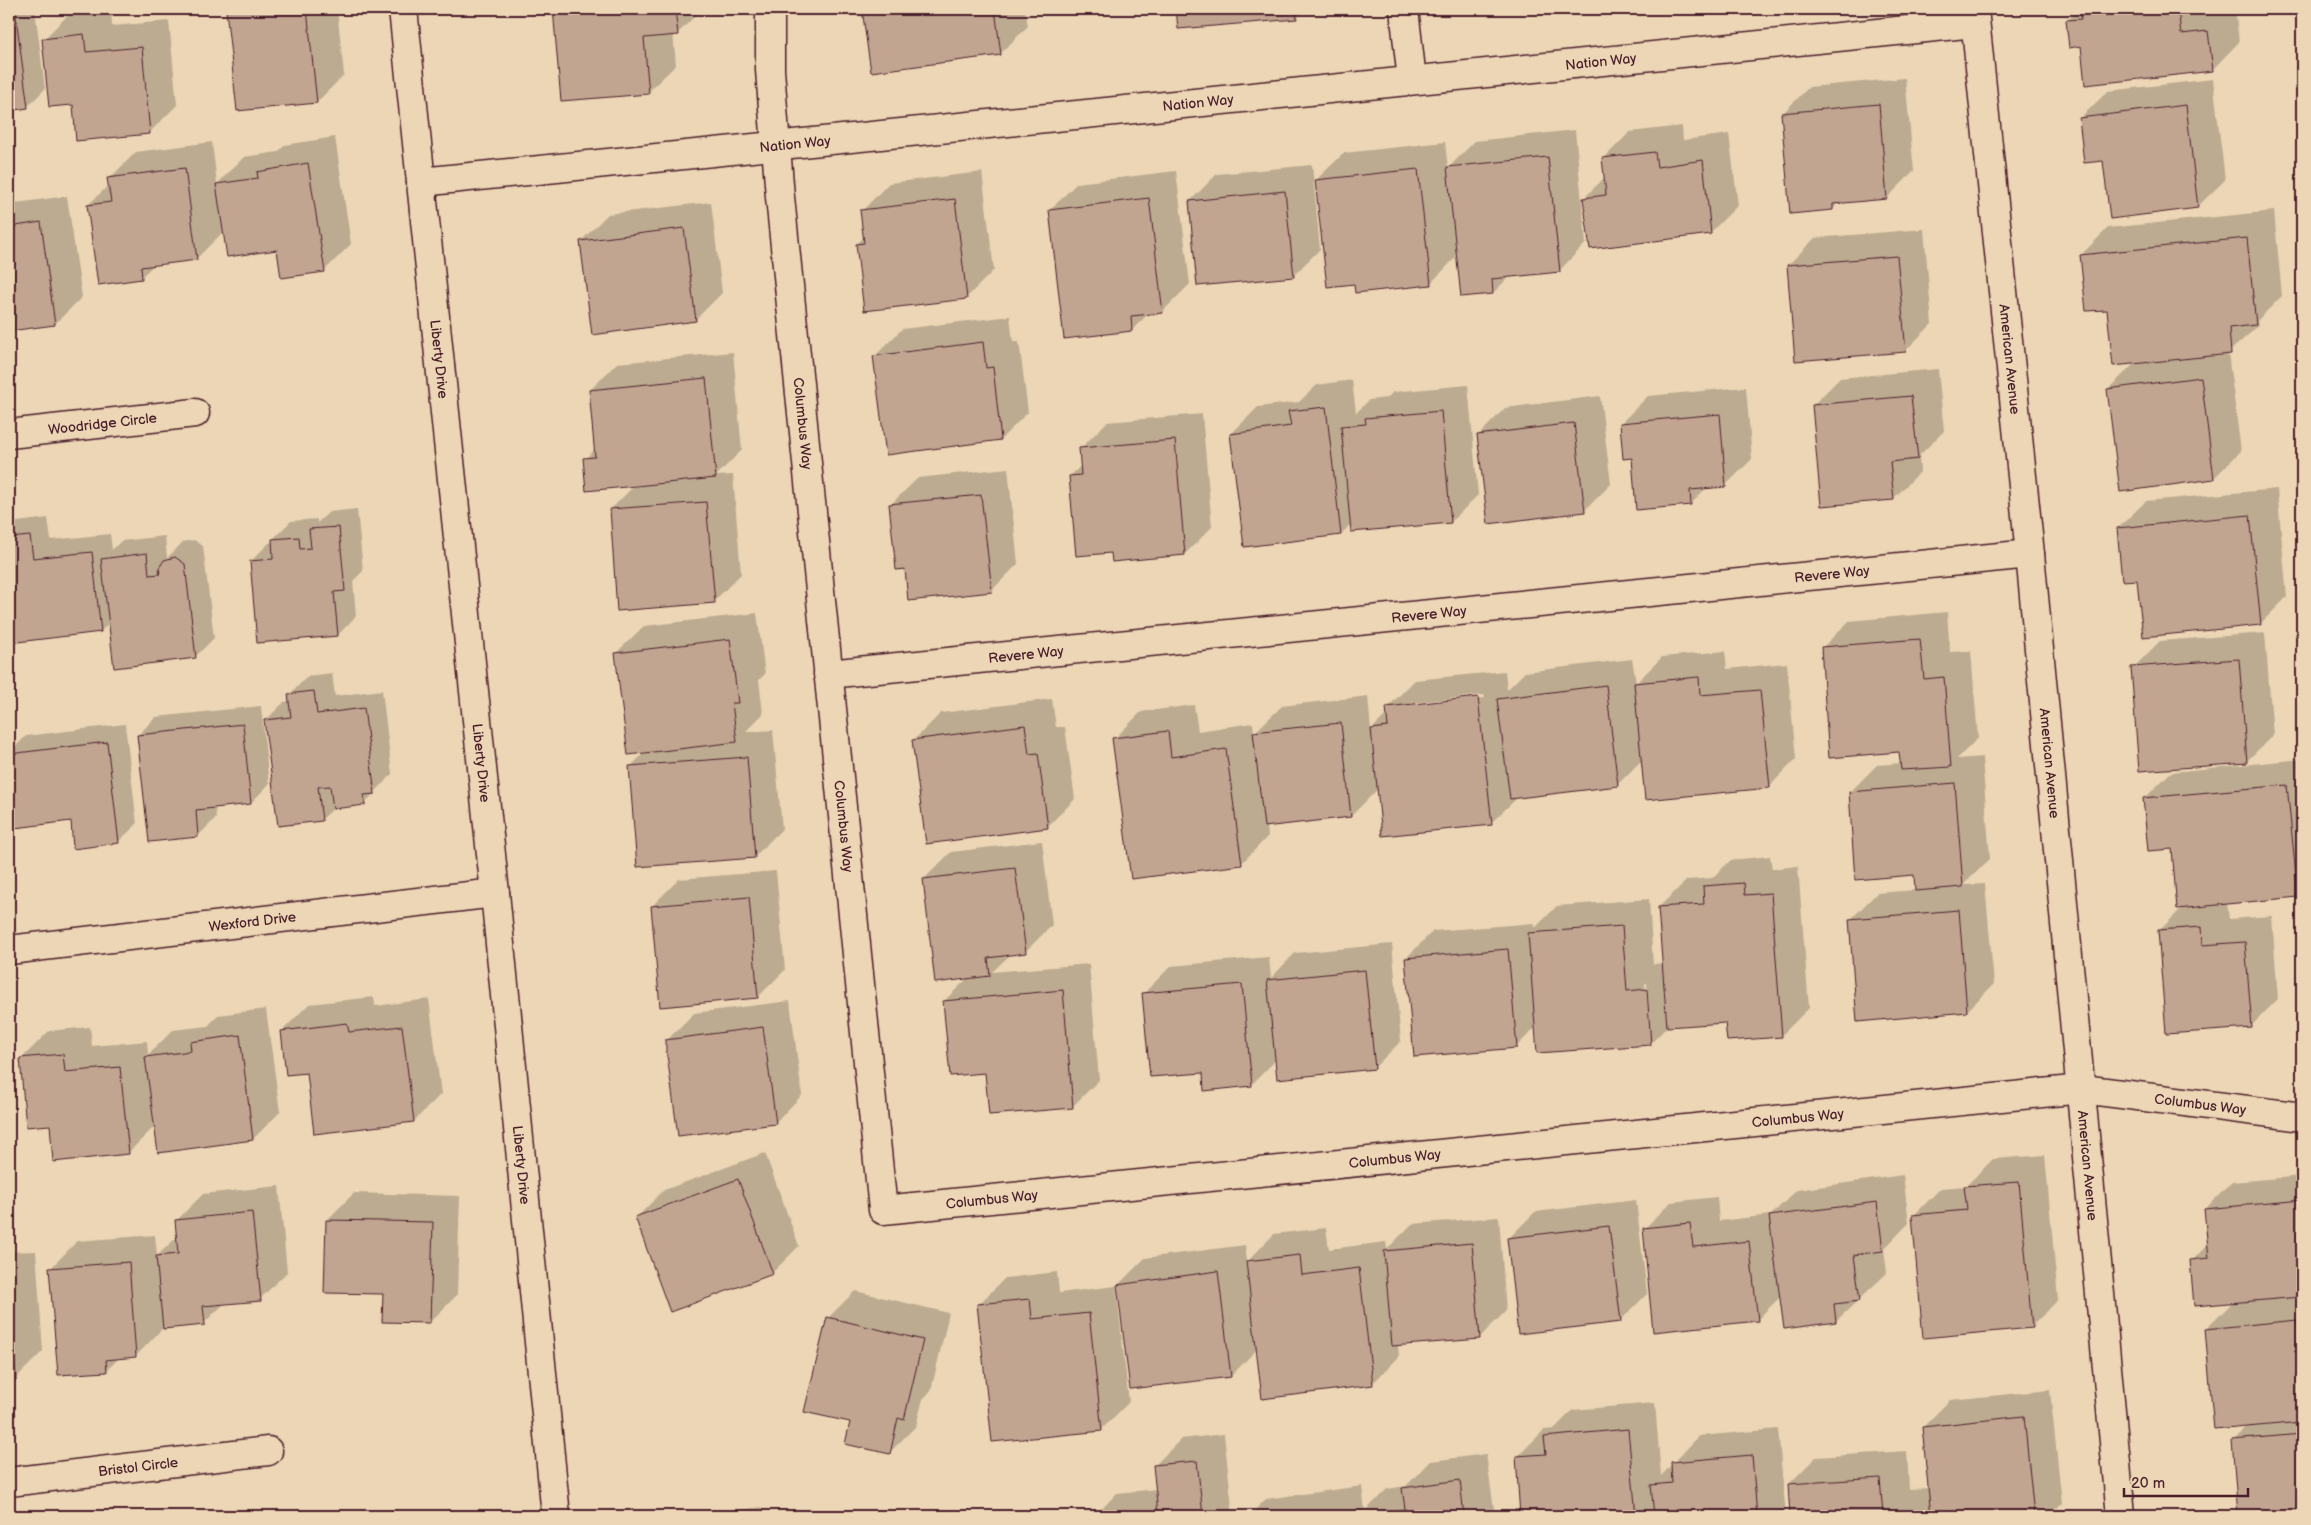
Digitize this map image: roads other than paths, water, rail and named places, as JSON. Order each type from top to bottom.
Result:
[{"type":"street","name":"Liberty Drive","points":[[403,9],[495,893],[556,1516]]},
{"type":"street","name":"Columbus Way","points":[[770,9],[770,70],[776,145],[883,1210],[2082,1089],[2302,1118]]},
{"type":"street","points":[[1404,9],[1412,80]]},
{"type":"street","name":"Nation Way","points":[[421,182],[1412,80],[1975,16]]},
{"type":"street","name":"American Avenue","points":[[1975,16],[2030,554],[2122,1516]]},
{"type":"street","name":"Woodridge Circle","points":[[9,434],[196,413]]},
{"type":"street","name":"Revere Way","points":[[828,674],[2030,554]]},
{"type":"street","name":"Wexford Drive","points":[[9,950],[495,893]]},
{"type":"street","name":"Bristol Circle","points":[[9,1482],[268,1451]]}]
